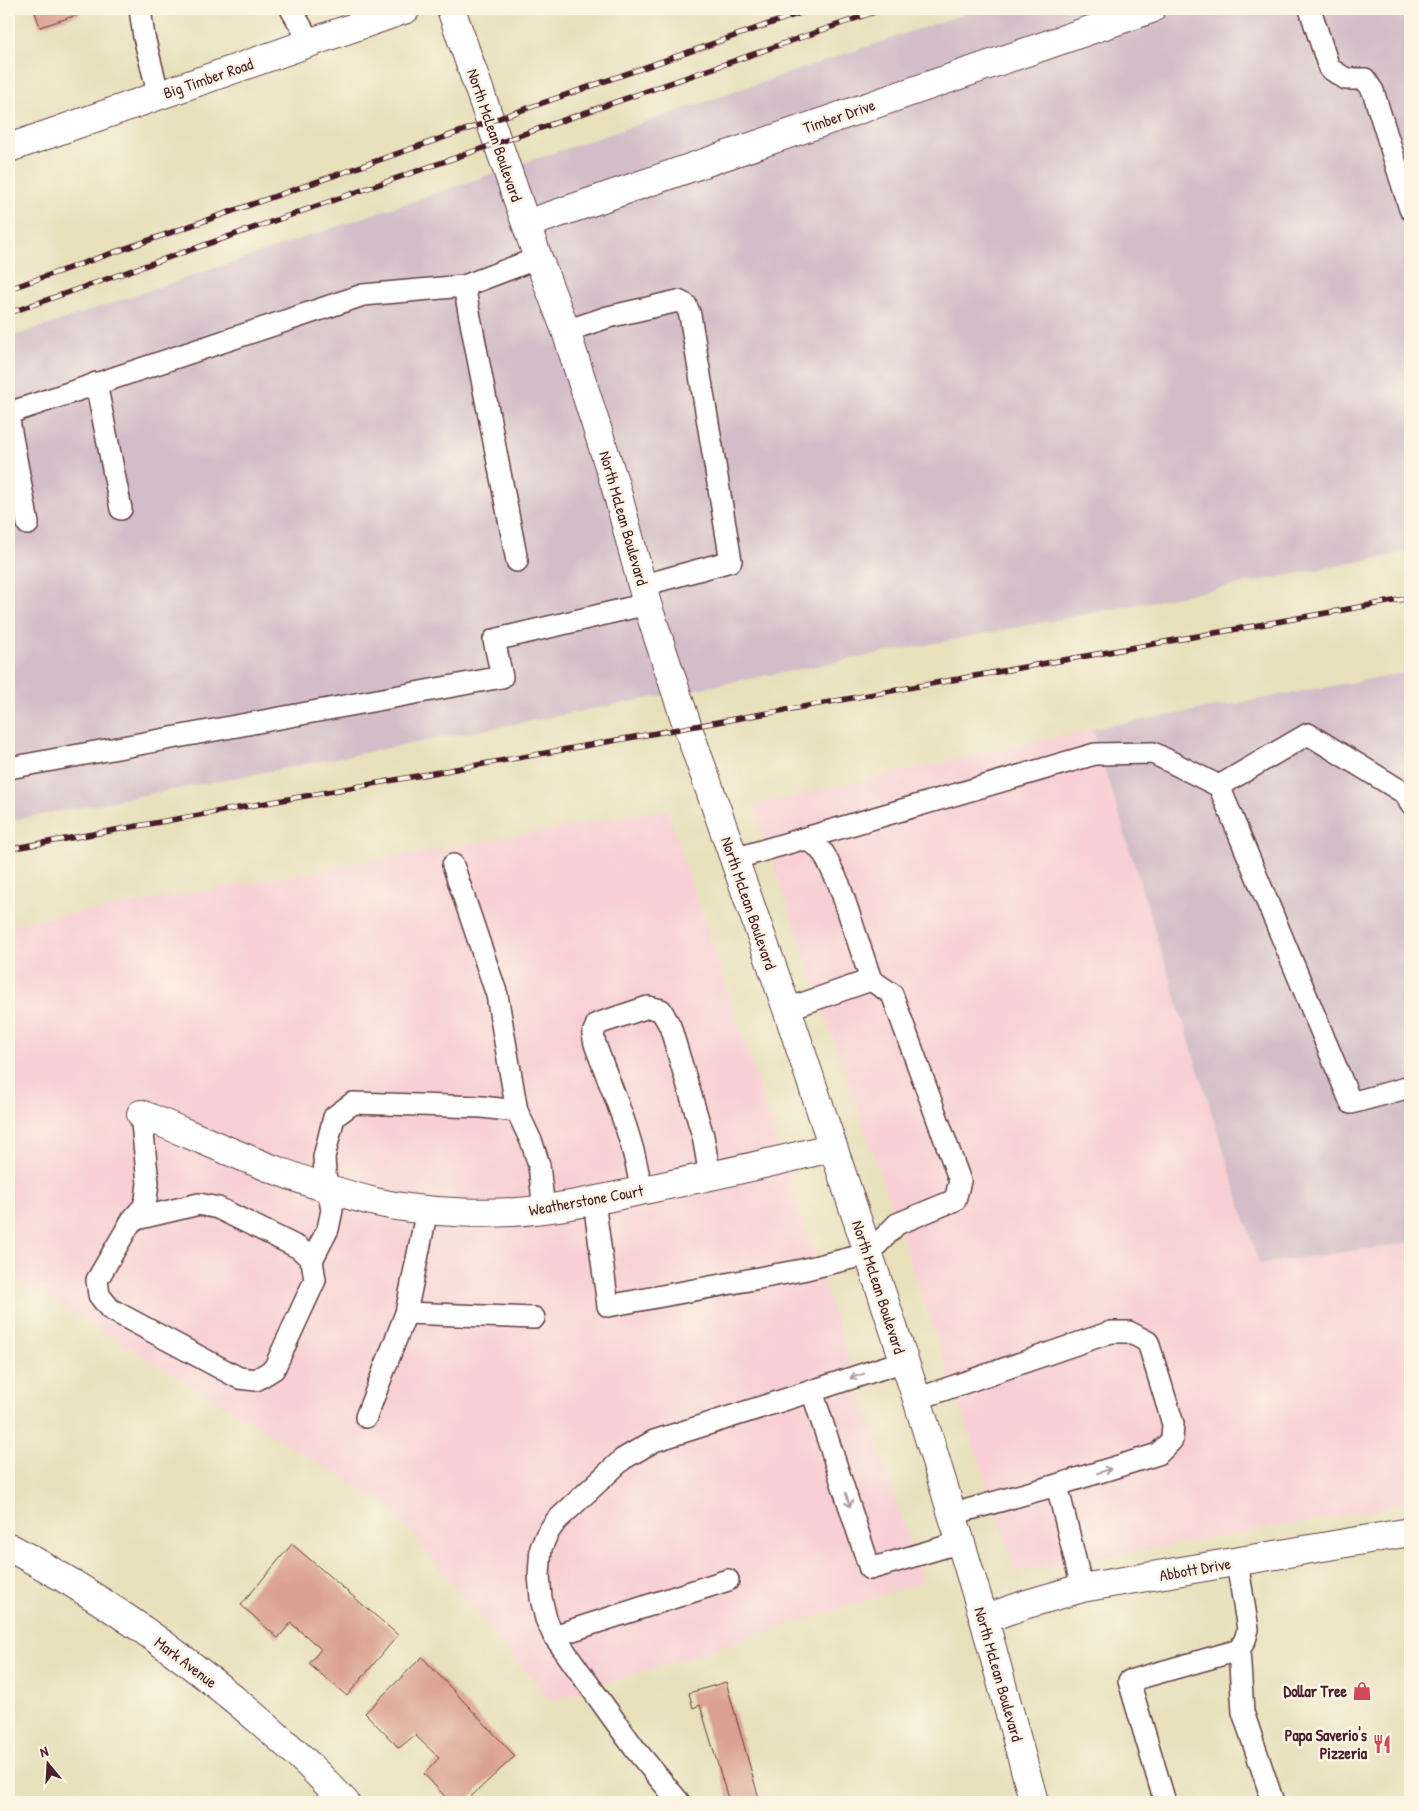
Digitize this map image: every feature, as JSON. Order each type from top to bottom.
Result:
[{"type":"main road","name":"Big Timber Road","points":[[9,148],[406,9]]},
{"type":"main road","name":"North McLean Boulevard","points":[[451,9],[538,258],[566,331],[616,488],[645,595],[787,1009],[917,1398],[984,1618],[1034,1802]]},
{"type":"main road","name":"Timber Drive","points":[[526,224],[1151,9]]},
{"type":"main road","name":"Weatherstone Court","points":[[141,1114],[287,1174],[328,1188],[376,1202],[427,1210],[480,1212],[544,1210],[710,1176],[833,1146]]},
{"type":"main road","name":"Abbott Drive","points":[[984,1618],[1082,1588],[1410,1532]]},
{"type":"main road","name":"Mark Avenue","points":[[9,1547],[131,1621],[222,1689],[295,1752],[345,1802]]},
{"type":"lane","points":[[140,9],[144,37],[159,96]]},
{"type":"lane","points":[[291,9],[310,42]]},
{"type":"lane","points":[[1310,9],[1330,68],[1346,79],[1365,79],[1374,91],[1410,209]]},
{"type":"lane","points":[[9,413],[363,295],[464,286],[538,258]]},
{"type":"lane","points":[[464,286],[517,561]]},
{"type":"lane","points":[[9,768],[502,677],[494,640],[645,595],[731,561],[690,315],[686,305],[678,302],[608,316],[566,331]]},
{"type":"lane","points":[[96,383],[120,510]]},
{"type":"lane","points":[[9,421],[28,524]]},
{"type":"lane","points":[[1219,786],[1308,734],[1406,794],[1410,803]]},
{"type":"lane","points":[[734,859],[1095,754],[1153,753],[1219,786],[1351,1103],[1410,1087]]},
{"type":"lane","points":[[594,1200],[608,1306],[802,1270],[868,1254],[897,1224],[956,1200],[960,1181],[892,994],[871,980],[839,884],[824,854],[815,844],[802,840]]},
{"type":"lane","points":[[453,865],[497,995],[517,1111],[532,1143],[538,1165],[544,1210]]},
{"type":"lane","points":[[787,1009],[871,980]]},
{"type":"lane","points":[[641,1191],[639,1171],[633,1148],[593,1034],[597,1024],[648,1007],[661,1010],[670,1026],[703,1136],[710,1176]]},
{"type":"lane","points":[[141,1114],[148,1183],[144,1206],[132,1220],[97,1280],[99,1296],[110,1309],[239,1378],[256,1380],[274,1370],[315,1280],[312,1260],[328,1228],[332,1210],[324,1157],[334,1117],[353,1103],[482,1107],[517,1111]]},
{"type":"lane","points":[[132,1220],[199,1204],[218,1208],[299,1248],[312,1260]]},
{"type":"lane","points":[[366,1417],[406,1312],[427,1210]]},
{"type":"lane","points":[[406,1312],[534,1318]]},
{"type":"lane","points":[[917,1398],[1111,1332],[1129,1332],[1148,1342],[1174,1424],[1172,1440],[1158,1454],[953,1514]]},
{"type":"lane","points":[[679,1802],[635,1749],[554,1636],[546,1619],[541,1598],[541,1548],[547,1534],[563,1514],[623,1459],[654,1441],[904,1362]]},
{"type":"lane","points":[[812,1391],[870,1568],[961,1542]]},
{"type":"lane","points":[[1057,1485],[1082,1588]]},
{"type":"lane","points":[[1237,1562],[1248,1629],[1245,1640],[1239,1650],[1243,1712],[1273,1802]]},
{"type":"lane","points":[[554,1636],[728,1580]]},
{"type":"lane","points":[[1165,1802],[1129,1681],[1239,1650]]},
{"type":"shaded area","points":[[978,9],[1410,9],[1410,552],[9,821],[9,338]]},
{"type":"shaded area","points":[[1410,672],[1410,1246],[1409,1243],[1259,1264],[1092,729]]},
{"type":"shaded area","points":[[1092,729],[1259,1263],[1410,1243],[1410,1504],[1017,1572],[753,805]]},
{"type":"shaded area","points":[[667,809],[923,1582],[551,1701],[388,1506],[9,1274],[9,925]]},
{"type":"building","points":[[34,9],[78,9],[80,14],[40,27]]},
{"type":"building","points":[[292,1544],[398,1635],[347,1696],[309,1664],[321,1649],[291,1623],[278,1638],[241,1605]]},
{"type":"building","points":[[422,1657],[515,1756],[465,1802],[450,1802],[424,1774],[439,1758],[415,1735],[399,1748],[365,1713]]},
{"type":"building","points":[[726,1682],[760,1802],[729,1802],[700,1705],[693,1708],[689,1693]]},
{"type":"railway","points":[[9,289],[812,9]]},
{"type":"railway","points":[[9,313],[883,9]]},
{"type":"railway","points":[[9,849],[1410,598]]},
{"type":"place","name":"Dollar Tree","points":[[1362,1691]]},
{"type":"place","name":"Papa Saverio's Pizzeria","points":[[1382,1744]]}]
